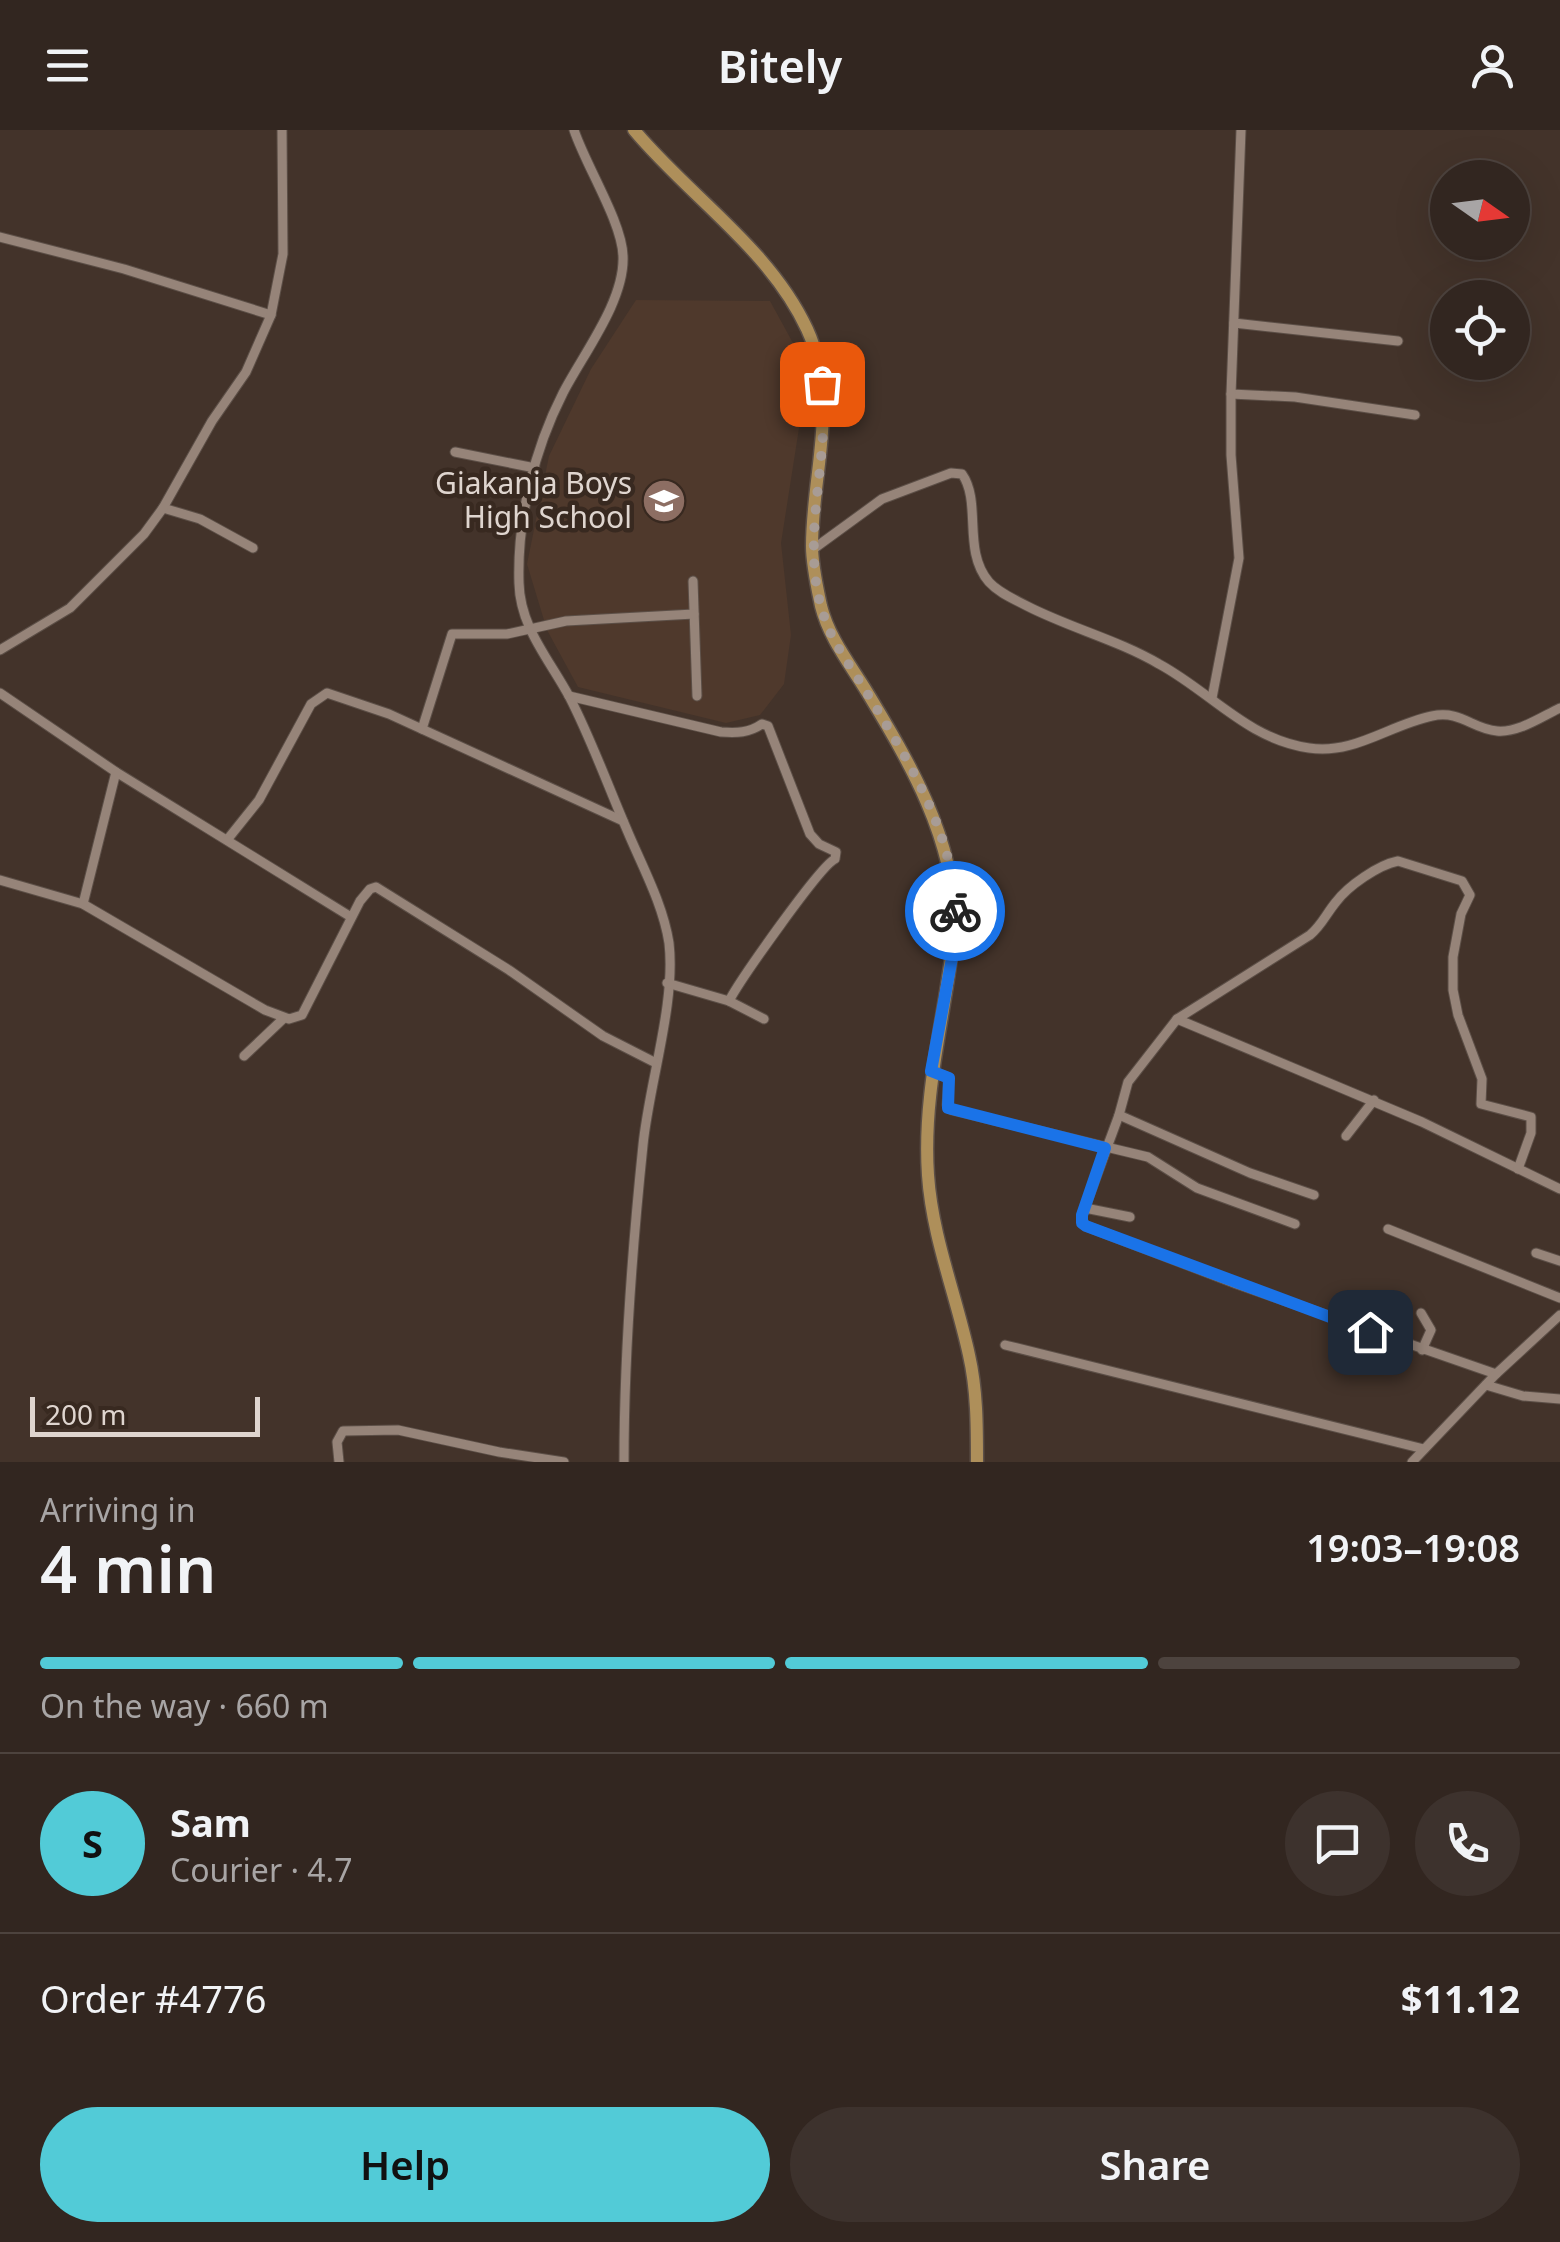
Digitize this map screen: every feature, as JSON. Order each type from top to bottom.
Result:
[{"type":"main road","points":[[634,130],[661,163],[764,265],[807,330],[818,357],[826,412],[812,550],[828,628],[896,741],[934,818],[954,898],[952,958],[931,1071],[926,1136],[928,1179],[937,1229],[970,1357],[977,1462]]},
{"type":"street","points":[[0,650],[70,608],[144,534],[212,420],[246,372],[271,315],[284,237],[282,130]]},
{"type":"street","points":[[574,130],[615,227],[624,253],[623,266],[606,315],[562,395],[534,468],[519,560],[521,611],[569,696],[664,924],[669,946],[632,1255],[624,1364],[624,1462]]},
{"type":"street","points":[[1212,698],[1239,558],[1231,456],[1231,394],[1241,130]]},
{"type":"street","points":[[0,237],[124,269],[271,315]]},
{"type":"street","points":[[1234,323],[1398,341]]},
{"type":"street","points":[[1231,394],[1295,398],[1415,415]]},
{"type":"street","points":[[456,452],[534,468]]},
{"type":"street","points":[[812,550],[858,514],[894,494],[951,473],[962,474],[968,486],[975,552],[989,582],[1002,593],[1060,622],[1158,662],[1212,698],[1234,718],[1274,741],[1314,750],[1346,748],[1423,718],[1447,714],[1489,730],[1512,730],[1560,708]]},
{"type":"street","points":[[163,508],[200,519],[253,548]]},
{"type":"street","points":[[693,581],[697,696]]},
{"type":"street","points":[[422,729],[452,634],[507,634],[566,620],[694,614]]},
{"type":"street","points":[[0,693],[116,772],[351,917]]},
{"type":"street","points":[[227,840],[259,800],[311,704],[322,694],[339,695],[422,729],[623,822]]},
{"type":"street","points":[[569,696],[722,732],[768,726],[810,834],[819,844],[836,852],[835,859],[807,888],[762,954],[742,976],[728,1001]]},
{"type":"street","points":[[83,904],[116,772]]},
{"type":"street","points":[[1496,1374],[1086,1226],[1082,1220],[1132,1074],[1178,1019],[1310,935],[1323,924],[1338,899],[1388,863],[1398,862],[1462,881],[1470,896],[1460,914],[1453,957],[1455,1004],[1482,1079],[1481,1104],[1530,1117],[1531,1133],[1518,1169]]},
{"type":"street","points":[[0,880],[83,904],[283,1019],[294,1020],[302,1015],[351,917],[370,889],[379,888],[603,1036],[656,1062]]},
{"type":"street","points":[[667,983],[728,1001],[764,1019]]},
{"type":"street","points":[[244,1056],[283,1019]]},
{"type":"street","points":[[1178,1019],[1374,1100],[1560,1189]]},
{"type":"street","points":[[931,1071],[949,1078],[947,1105],[952,1110],[1148,1157],[1197,1188],[1295,1224]]},
{"type":"street","points":[[1346,1136],[1374,1100]]},
{"type":"street","points":[[1119,1115],[1250,1174],[1314,1195]]},
{"type":"street","points":[[1085,1208],[1130,1217]]},
{"type":"street","points":[[1388,1228],[1560,1298]]},
{"type":"street","points":[[1536,1254],[1560,1262]]},
{"type":"street","points":[[1422,1314],[1431,1330],[1422,1350]]},
{"type":"street","points":[[1412,1462],[1496,1374],[1560,1315]]},
{"type":"street","points":[[1004,1345],[1424,1448]]},
{"type":"street","points":[[1486,1385],[1522,1396],[1560,1399]]},
{"type":"street","points":[[339,1462],[337,1442],[344,1430],[398,1430],[564,1462]]},
{"type":"shaded area","name":"Giakanja Boys High School","points":[[636,300],[770,301],[799,354],[802,409],[781,543],[791,635],[784,684],[760,715],[726,723],[578,687],[547,630],[527,564],[549,456],[591,369]]},
{"type":"way so far","points":[[822,384],[826,412],[812,550],[821,605],[828,628],[896,741],[934,818],[944,844],[955,911]]},
{"type":"place","name":"Giakanja Boys High School","points":[[664,501]]},
{"type":"route","points":[[955,911],[952,958],[931,1071],[949,1078],[948,1108],[1105,1148],[1082,1215],[1086,1226],[1370,1332]]}]
